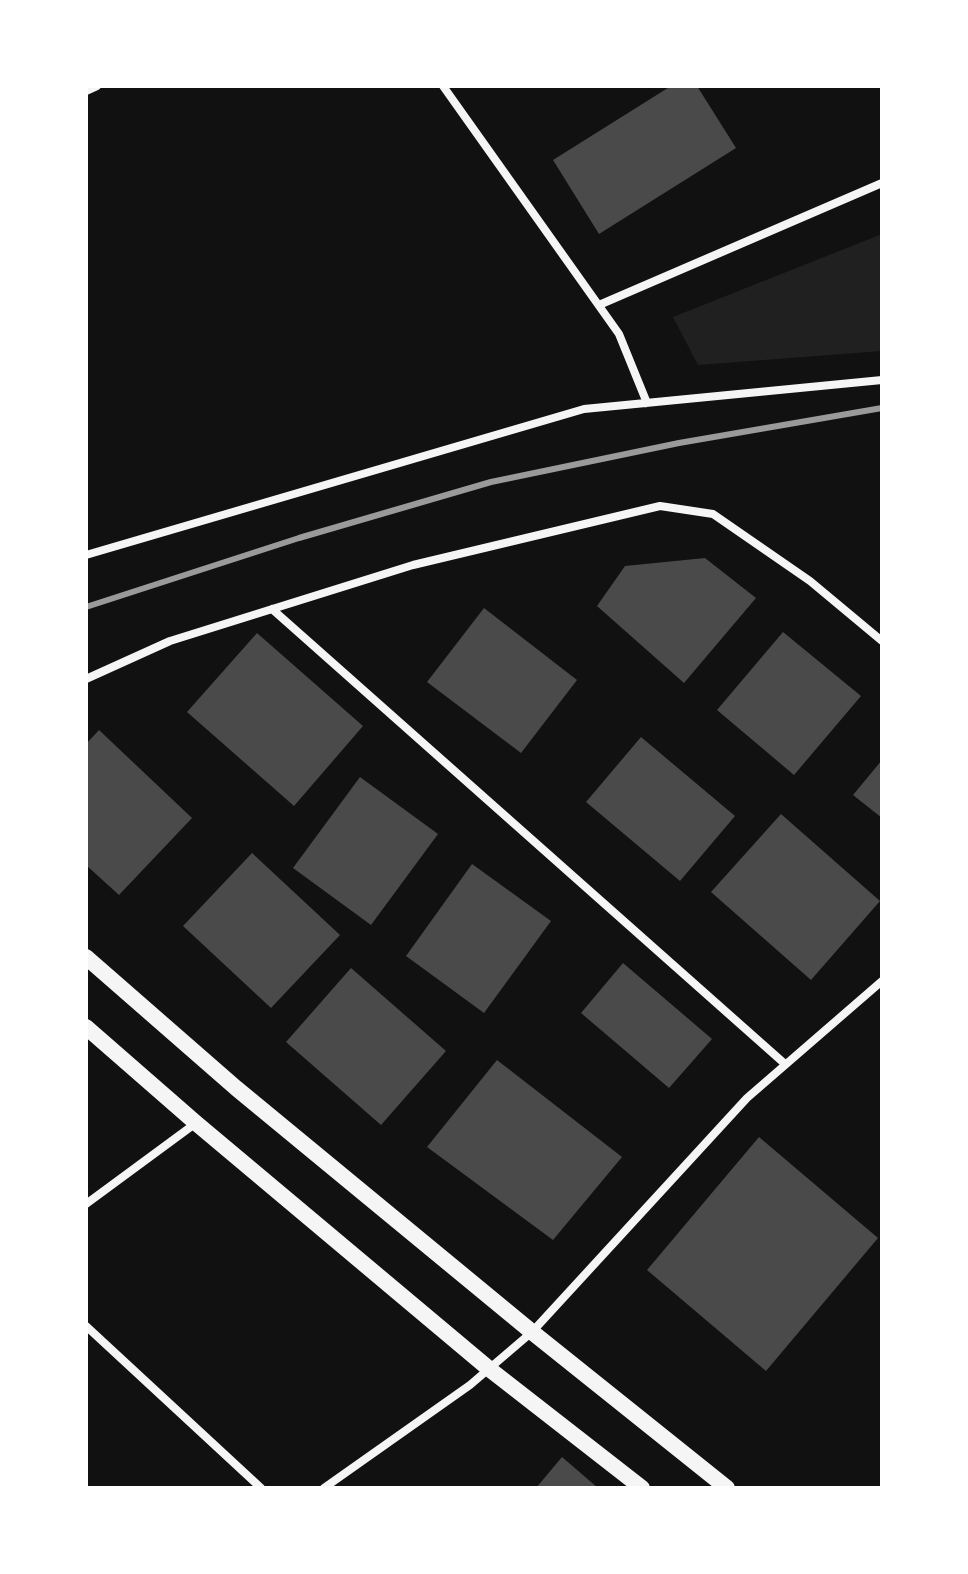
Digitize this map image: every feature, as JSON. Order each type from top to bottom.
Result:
[{"type":"main road","points":[[86,957],[236,1088],[727,1488]]},
{"type":"main road","points":[[86,1027],[488,1368],[642,1488]]},
{"type":"street","points":[[86,91],[97,86]]},
{"type":"street","points":[[443,86],[619,334],[647,403]]},
{"type":"street","points":[[599,305],[882,183]]},
{"type":"street","points":[[86,555],[584,409],[882,380]]},
{"type":"street","points":[[86,679],[170,641],[413,565],[660,506],[713,514],[810,581],[882,641]]},
{"type":"street","points":[[272,609],[785,1064]]},
{"type":"street","points":[[324,1488],[470,1385],[532,1332],[747,1098],[882,981]]},
{"type":"street","points":[[86,1204],[196,1123]]},
{"type":"street","points":[[86,1326],[261,1488]]},
{"type":"shaded area","points":[[882,234],[882,351],[698,365],[673,317]]},
{"type":"building","points":[[671,86],[697,86],[736,148],[599,234],[553,160]]},
{"type":"building","points":[[705,558],[756,598],[684,683],[597,606],[625,566]]},
{"type":"building","points":[[484,608],[577,680],[521,753],[427,682]]},
{"type":"building","points":[[783,632],[861,696],[794,775],[717,710]]},
{"type":"building","points":[[257,633],[363,726],[294,806],[187,712]]},
{"type":"building","points":[[99,730],[192,818],[119,895],[86,865],[86,744]]},
{"type":"building","points":[[641,737],[735,816],[680,881],[586,802]]},
{"type":"building","points":[[882,760],[882,818],[853,795]]},
{"type":"building","points":[[360,777],[438,834],[371,925],[293,868]]},
{"type":"building","points":[[781,814],[880,901],[811,980],[711,892]]},
{"type":"building","points":[[252,853],[340,935],[271,1008],[183,926]]},
{"type":"building","points":[[472,864],[551,921],[484,1013],[406,956]]},
{"type":"building","points":[[623,963],[712,1039],[669,1088],[581,1013]]},
{"type":"building","points":[[351,968],[446,1051],[381,1125],[286,1042]]},
{"type":"building","points":[[497,1060],[622,1157],[553,1240],[427,1147]]},
{"type":"building","points":[[759,1137],[878,1238],[766,1371],[647,1270]]},
{"type":"building","points":[[562,1457],[598,1488],[536,1488]]},
{"type":"railway","points":[[86,607],[299,538],[491,482],[679,443],[882,408]]}]
